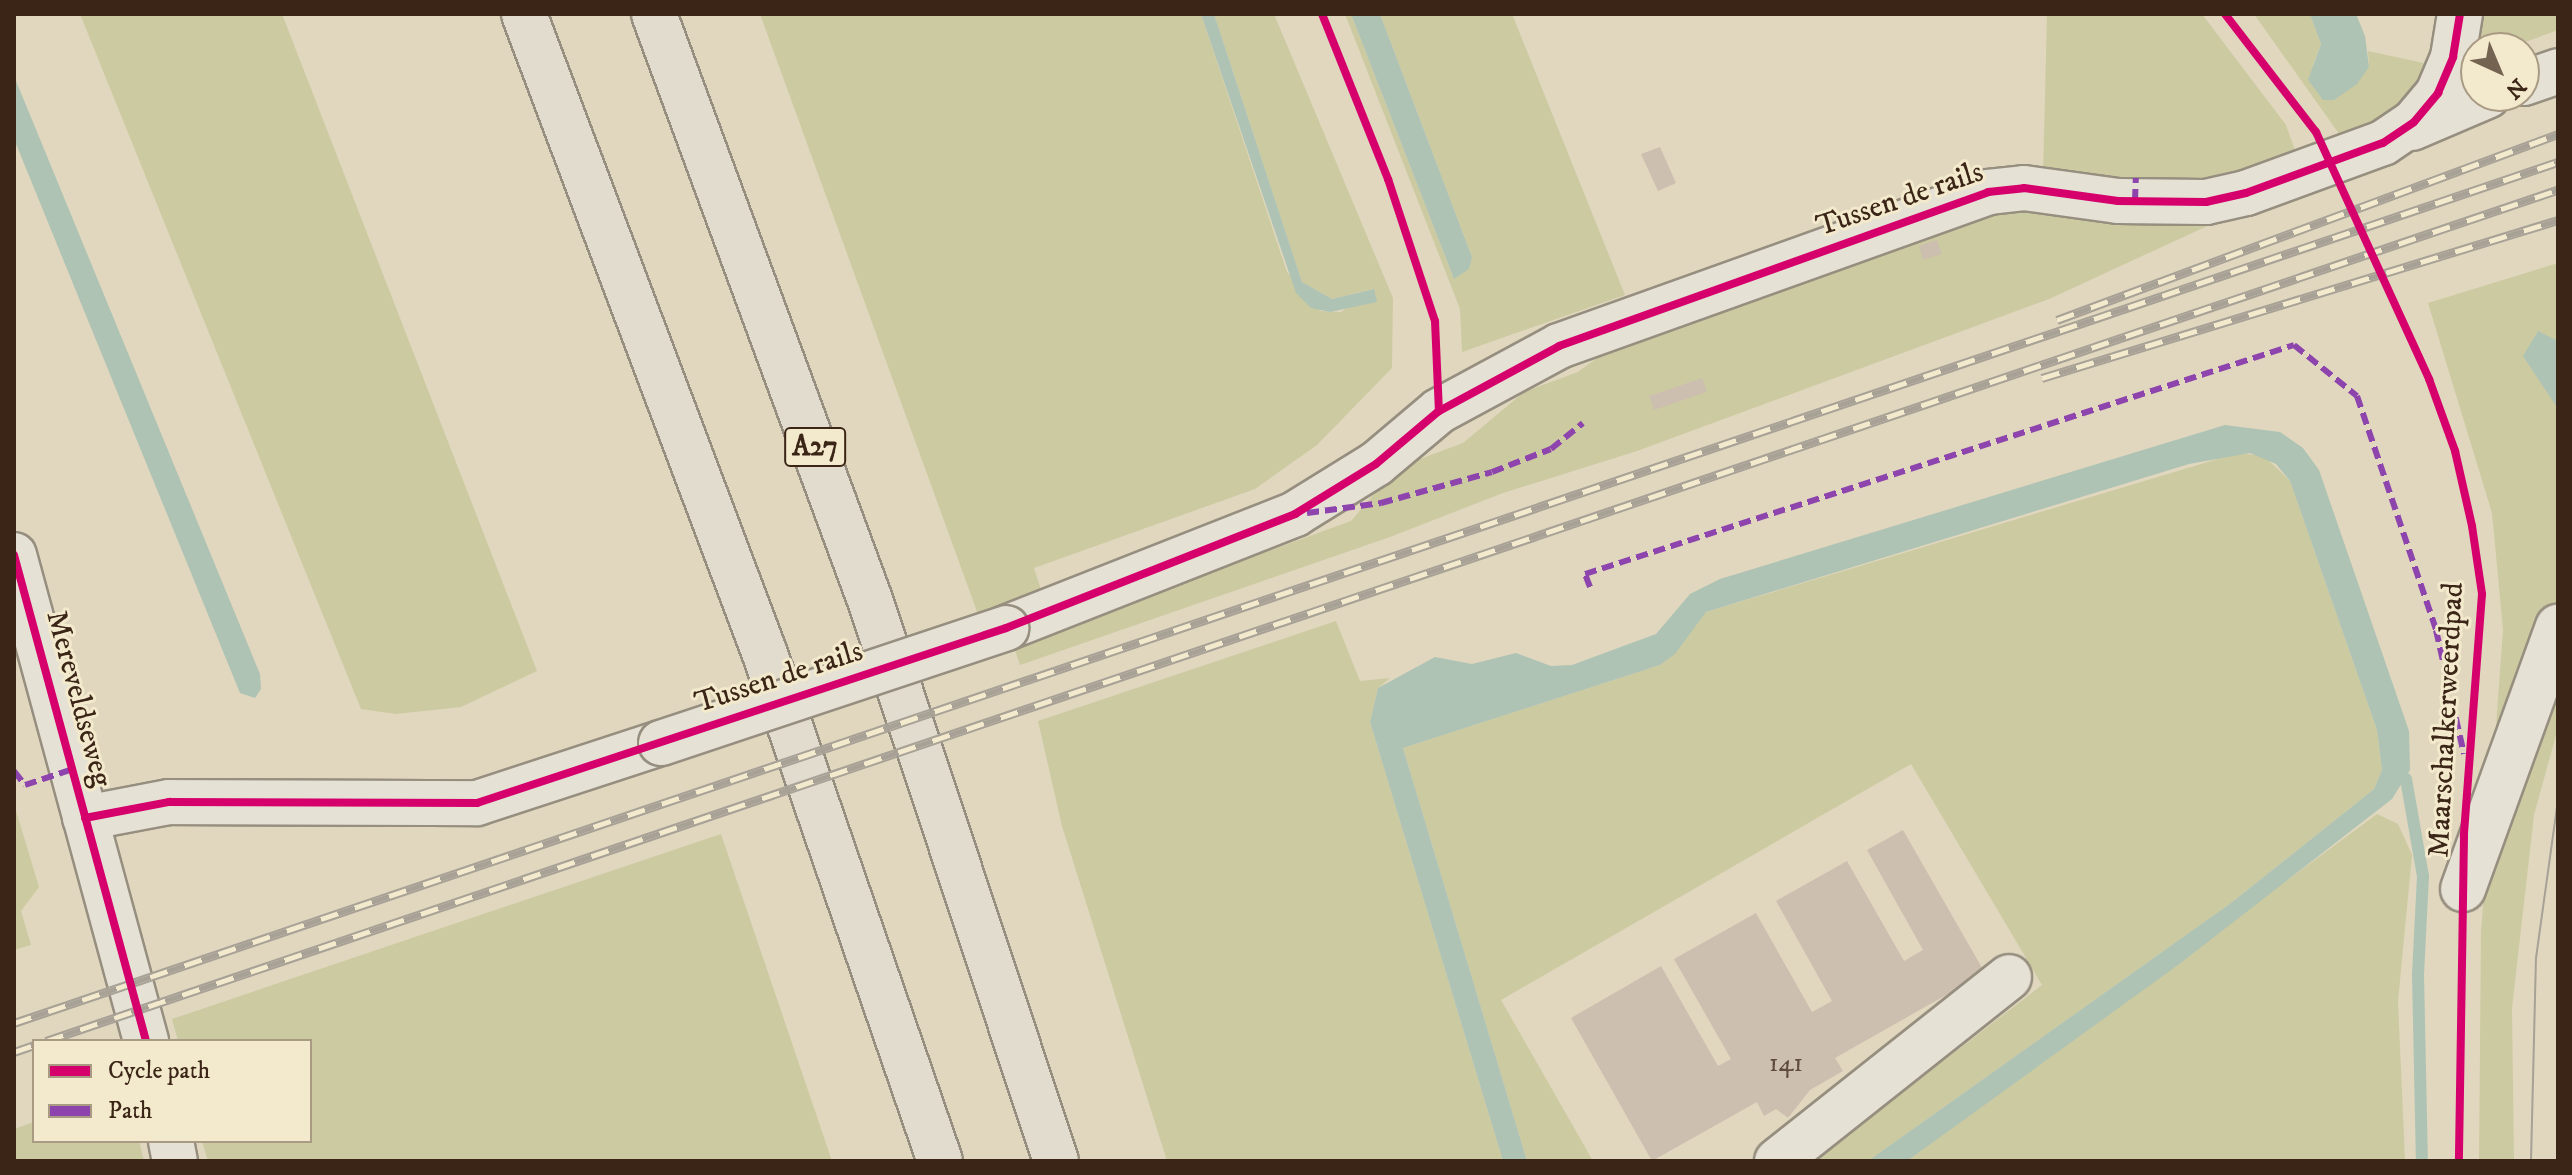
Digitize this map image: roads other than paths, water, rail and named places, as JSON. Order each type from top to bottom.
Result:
[{"type":"highway","points":[[513,14],[542,60]]},
{"type":"highway","points":[[524,14],[771,669],[940,1161]]},
{"type":"highway","name":"A27","points":[[654,14],[875,614],[1056,1161]]},
{"type":"street","name":"Tussen de rails","points":[[85,818],[169,802],[477,803],[1006,628],[1295,514],[1376,464],[1439,411],[1559,346],[1973,197],[2024,188],[2118,201],[2206,202],[2348,157],[2400,133],[2426,108],[2447,75],[2460,14]]},
{"type":"street","points":[[2400,133],[2460,107]]},
{"type":"street","name":"Mereveldseweg","points":[[14,555],[145,1039]]},
{"type":"street","points":[[2463,889],[2558,627]]},
{"type":"street","points":[[1777,1161],[2009,977]]},
{"type":"waterway","points":[[2406,779],[2423,876],[2418,974],[2422,1161]]},
{"type":"tram line","points":[[2531,1161],[2536,958],[2558,800]]},
{"type":"tram line","points":[[2558,1024],[2558,1092]]},
{"type":"railway","points":[[2057,320],[2558,134]]},
{"type":"railway","points":[[14,1023],[2558,162]]},
{"type":"railway","points":[[52,1039],[2558,190]]},
{"type":"railway","points":[[2042,378],[2558,220]]},
{"type":"railway","points":[[14,1052],[32,1046]]}]
